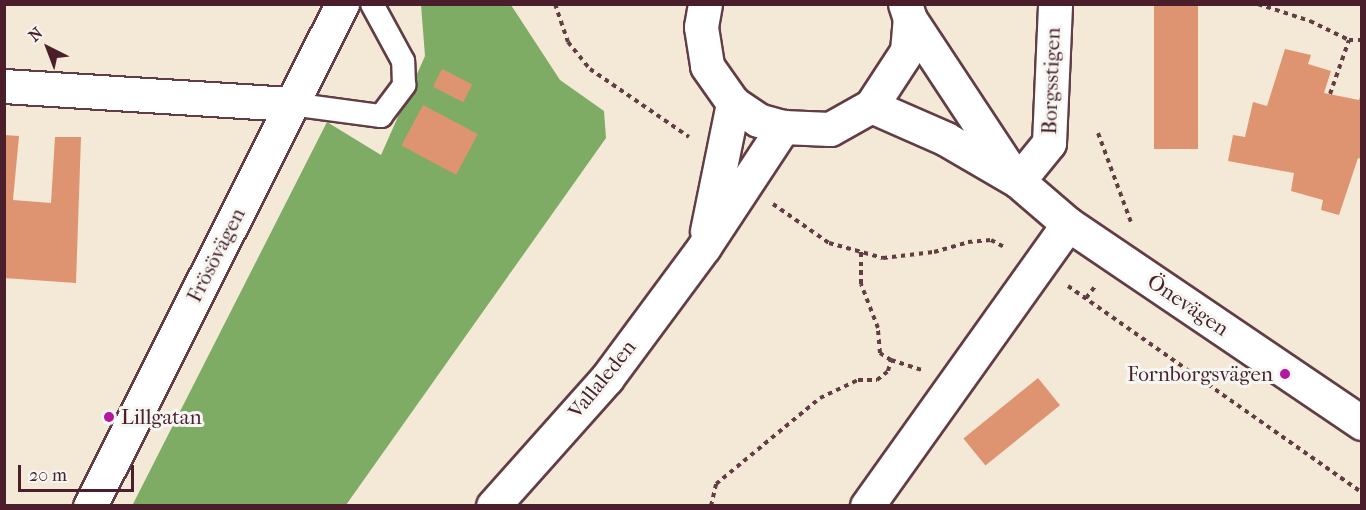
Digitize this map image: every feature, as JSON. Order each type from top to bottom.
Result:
[{"type":"street","name":"Frösövägen","points":[[90,506],[342,4]]},
{"type":"street","name":"Borgsstigen","points":[[1017,182],[1049,143],[1054,4]]},
{"type":"street","points":[[704,5],[701,27],[707,66],[733,103],[758,120],[783,127],[830,129],[871,106],[907,51],[907,12]]},
{"type":"street","name":"Önevägen","points":[[907,12],[1017,182]]},
{"type":"street","points":[[4,86],[291,104]]},
{"type":"street","name":"Vallaleden","points":[[704,247],[733,103]]},
{"type":"street","name":"Önevägen","points":[[871,106],[946,138],[1017,182],[1068,224],[1362,423]]},
{"type":"street","name":"Vallaleden","points":[[493,506],[607,378],[704,247],[783,127]]},
{"type":"street","points":[[867,506],[1068,224]]},
{"type":"lane","points":[[291,104],[381,116],[404,85],[403,61],[372,4]]},
{"type":"path","points":[[555,4],[568,42],[590,69],[693,140]]},
{"type":"path","points":[[1258,4],[1310,21],[1349,40],[1362,40]]},
{"type":"path","points":[[1330,94],[1349,40]]},
{"type":"path","points":[[1098,133],[1131,224]]},
{"type":"path","points":[[762,197],[829,243],[883,258],[991,240],[1038,264],[1362,493]]},
{"type":"path","points":[[711,506],[716,484],[769,437],[820,398],[858,380],[877,380],[888,370],[891,360],[880,353],[878,328],[861,284],[861,252]]},
{"type":"green space","points":[[421,5],[511,5],[560,80],[604,111],[606,138],[346,505],[132,506],[327,122],[381,155],[425,56]]},
{"type":"building","points":[[1154,4],[1198,4],[1198,149],[1154,149]]},
{"type":"building","points":[[1285,49],[1311,55],[1308,64],[1331,71],[1324,93],[1359,100],[1362,91],[1362,159],[1358,158],[1339,215],[1321,210],[1323,200],[1291,191],[1294,173],[1228,161],[1233,135],[1245,137],[1253,102],[1267,106]]},
{"type":"building","points":[[442,69],[472,84],[463,102],[433,87]]},
{"type":"building","points":[[423,105],[478,134],[456,175],[401,146]]},
{"type":"building","points":[[4,135],[19,136],[13,200],[51,203],[55,137],[81,137],[76,283],[4,278]]},
{"type":"building","points":[[1038,378],[1060,405],[985,466],[963,438]]},
{"type":"place","name":"Fornborgsvägen","points":[[1285,374]]},
{"type":"place","name":"Lillgatan","points":[[109,417]]}]
